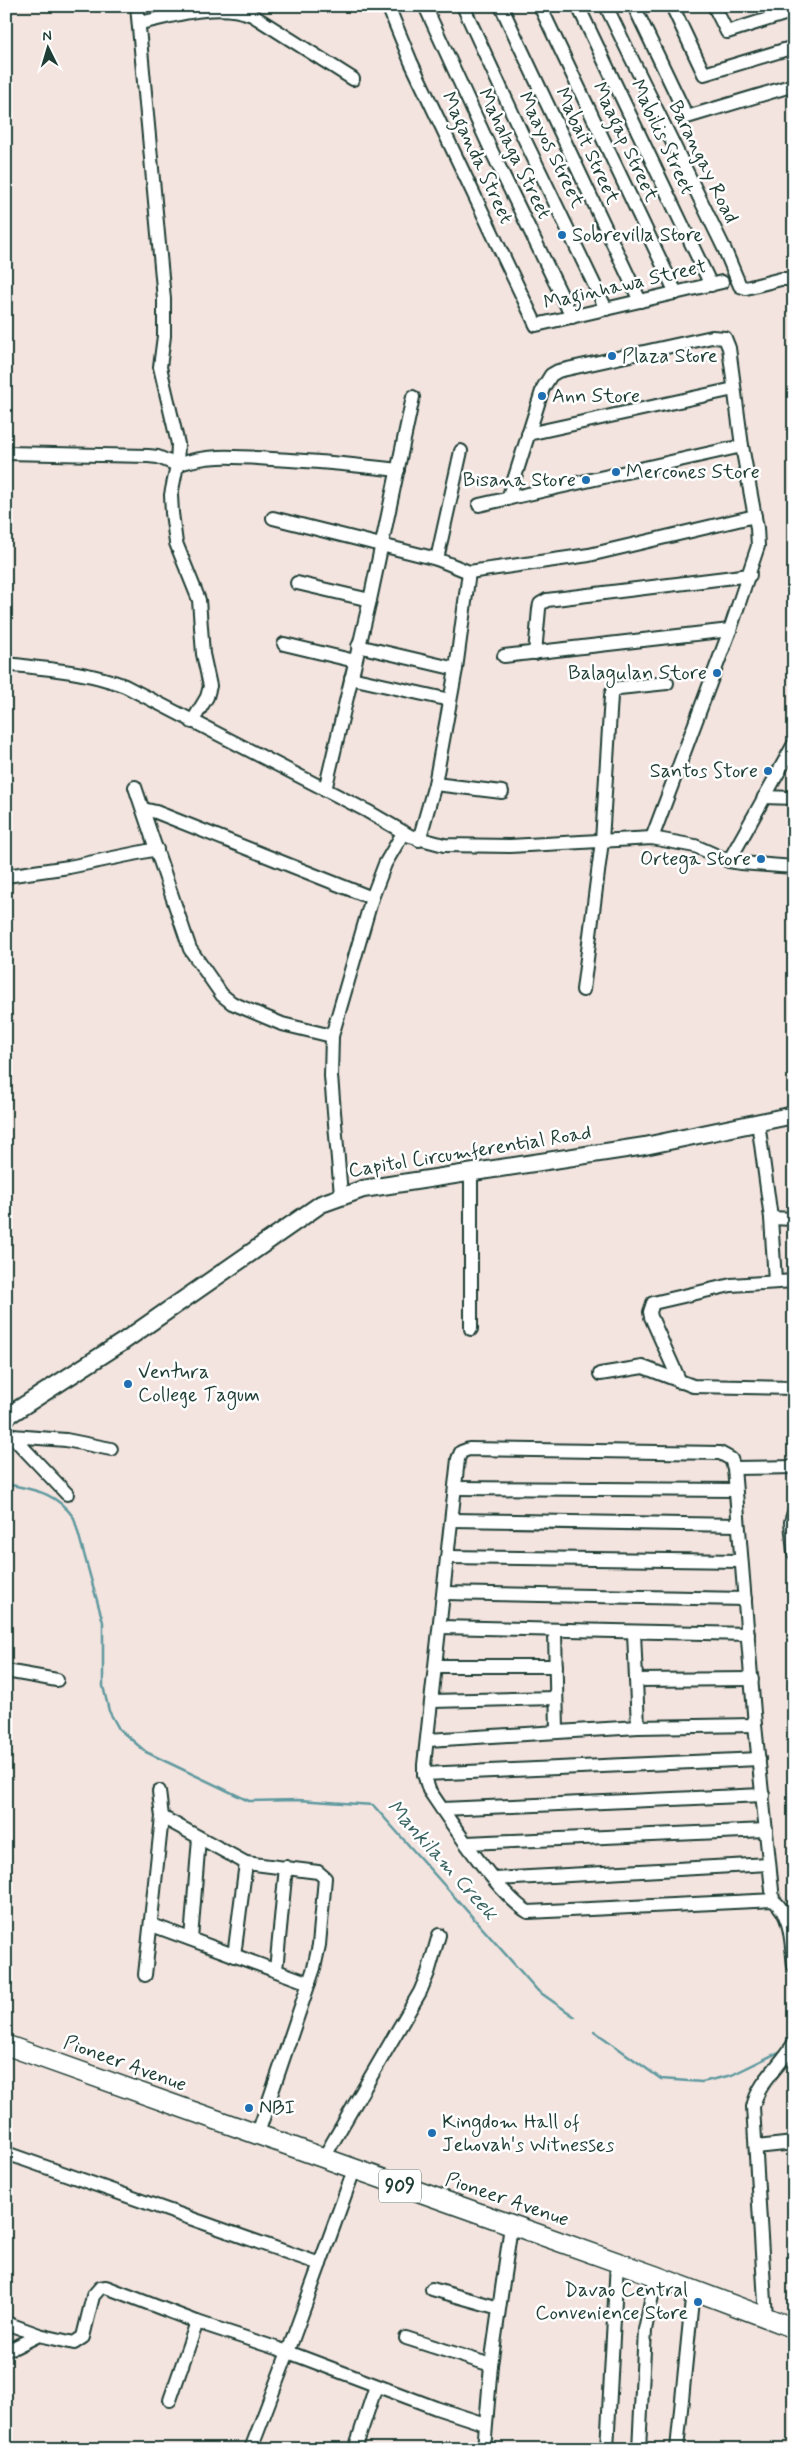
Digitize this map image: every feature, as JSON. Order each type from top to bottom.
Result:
[{"type":"highway","name":"Pioneer Avenue","points":[[6,2045],[257,2136],[656,2276],[794,2328]]},
{"type":"main road","name":"Capitol Circumferential Road","points":[[6,1417],[106,1353],[321,1204],[341,1195],[391,1184],[645,1146],[794,1115]]},
{"type":"street","points":[[137,6],[164,299],[164,336],[160,368],[176,429],[177,465],[171,495],[176,543],[199,600],[203,654],[210,686],[207,697],[192,722]]},
{"type":"street","name":"Maganda Street","points":[[388,6],[410,62],[536,325]]},
{"type":"street","name":"Mahalaga Street","points":[[425,6],[486,141],[572,317]]},
{"type":"street","name":"Maayos Street","points":[[463,6],[606,309]]},
{"type":"street","name":"Mabait Street","points":[[501,6],[640,301]]},
{"type":"street","name":"Maagap Street","points":[[540,6],[676,293]]},
{"type":"street","name":"Mabilis Street","points":[[578,6],[717,283]]},
{"type":"street","name":"Barangay Road","points":[[606,6],[724,248],[740,286],[746,288],[781,279],[794,278]]},
{"type":"street","points":[[634,6],[687,117],[794,85]]},
{"type":"street","points":[[672,6],[704,74],[794,47]]},
{"type":"street","points":[[714,6],[728,32],[794,11]]},
{"type":"street","points":[[139,23],[231,8],[252,15],[353,79]]},
{"type":"street","name":"Maginhawa Street","points":[[536,325],[717,283]]},
{"type":"street","points":[[508,499],[543,388],[551,375],[558,371],[702,339],[720,336],[728,342],[758,546],[750,575],[652,838]]},
{"type":"street","points":[[528,434],[734,389]]},
{"type":"street","points":[[324,790],[370,600],[413,397]]},
{"type":"street","points":[[479,505],[742,446]]},
{"type":"street","points":[[437,559],[461,451]]},
{"type":"street","points":[[6,453],[148,456],[158,457],[177,465],[189,460],[215,456],[334,462],[398,470]]},
{"type":"street","points":[[273,518],[437,559],[469,572],[597,554],[755,516]]},
{"type":"street","points":[[419,840],[426,822],[435,784],[456,669],[469,572]]},
{"type":"street","points":[[535,652],[540,604],[547,600],[750,575]]},
{"type":"street","points":[[298,583],[370,600]]},
{"type":"street","points":[[504,656],[730,630]]},
{"type":"street","points":[[284,644],[355,661]]},
{"type":"street","points":[[358,646],[456,669]]},
{"type":"street","points":[[6,664],[104,678],[367,811],[419,840],[455,846],[510,846],[652,838],[695,846],[729,861],[794,867]]},
{"type":"street","points":[[351,678],[450,700]]},
{"type":"street","points":[[583,990],[602,841],[612,692],[624,687],[667,683]]},
{"type":"street","points":[[729,861],[794,744]]},
{"type":"street","points":[[435,784],[502,792]]},
{"type":"street","points":[[135,787],[190,948],[222,995],[232,1003],[282,1024],[332,1036]]},
{"type":"street","points":[[764,797],[794,798]]},
{"type":"street","points":[[143,810],[156,812],[372,898]]},
{"type":"street","points":[[341,1195],[331,1076],[332,1036],[372,898],[385,864],[403,832]]},
{"type":"street","points":[[6,876],[69,867],[157,849]]},
{"type":"street","points":[[758,1122],[771,1218],[775,1281]]},
{"type":"street","points":[[471,1173],[471,1329]]},
{"type":"street","points":[[771,1218],[794,1219]]},
{"type":"street","points":[[680,1382],[651,1317],[650,1312],[653,1303],[723,1287],[775,1281],[794,1281]]},
{"type":"street","points":[[600,1374],[643,1367],[665,1374],[680,1382],[707,1386],[794,1388]]},
{"type":"street","points":[[9,1433],[66,1440],[110,1449]]},
{"type":"street","points":[[9,1433],[67,1494]]},
{"type":"street","points":[[773,1900],[755,1726],[734,1468],[731,1459],[720,1454],[469,1449],[461,1452],[459,1455],[424,1774],[429,1790],[495,1879],[522,1908],[534,1912],[773,1900],[790,1914],[794,1966]]},
{"type":"street","points":[[734,1468],[794,1467]]},
{"type":"street","points":[[456,1488],[735,1490]]},
{"type":"street","points":[[794,1512],[791,1522],[794,1553]]},
{"type":"street","points":[[452,1520],[738,1525]]},
{"type":"street","points":[[448,1557],[741,1561]]},
{"type":"street","points":[[444,1593],[746,1599]]},
{"type":"street","points":[[441,1627],[748,1634]]},
{"type":"street","points":[[555,1631],[557,1731]]},
{"type":"street","points":[[634,1632],[638,1727]]},
{"type":"street","points":[[436,1666],[556,1666]]},
{"type":"street","points":[[6,1671],[57,1680]]},
{"type":"street","points":[[636,1680],[752,1679]]},
{"type":"street","points":[[432,1701],[556,1698]]},
{"type":"street","points":[[428,1740],[638,1727],[755,1726]]},
{"type":"street","points":[[424,1774],[759,1759]]},
{"type":"street","points":[[145,1975],[152,1925],[162,1817],[159,1791]]},
{"type":"street","points":[[442,1809],[763,1795]]},
{"type":"street","points":[[162,1817],[246,1863],[318,1872],[325,1878],[319,1945],[309,1983],[257,2136]]},
{"type":"street","points":[[467,1843],[766,1830]]},
{"type":"street","points":[[191,1939],[199,1838]]},
{"type":"street","points":[[234,1956],[246,1863]]},
{"type":"street","points":[[495,1879],[769,1864]]},
{"type":"street","points":[[276,1970],[286,1867]]},
{"type":"street","points":[[152,1925],[309,1983]]},
{"type":"street","points":[[323,2159],[420,1992],[428,1973],[439,1935]]},
{"type":"street","points":[[766,2318],[753,2107],[761,2084],[788,2053],[794,2042]]},
{"type":"street","points":[[756,2146],[794,2143]]},
{"type":"street","points":[[6,2153],[320,2264]]},
{"type":"street","points":[[250,2449],[288,2352],[354,2170]]},
{"type":"street","points":[[484,2449],[491,2365],[511,2226]]},
{"type":"street","points":[[607,2449],[617,2262]]},
{"type":"street","points":[[639,2449],[645,2330],[656,2276]]},
{"type":"street","points":[[6,2323],[69,2343],[80,2341],[85,2332],[93,2296],[100,2288],[106,2287],[198,2322],[288,2352],[376,2386],[485,2424]]},
{"type":"street","points":[[432,2289],[499,2308]]},
{"type":"street","points":[[677,2449],[694,2290]]},
{"type":"street","points":[[170,2400],[198,2322]]},
{"type":"street","points":[[6,2349],[15,2347],[39,2335]]},
{"type":"street","points":[[406,2338],[491,2365]]},
{"type":"street","points":[[355,2449],[376,2386]]},
{"type":"waterway","name":"Mankilam Creek","points":[[6,1484],[52,1497],[67,1509],[74,1518],[103,1622],[103,1686],[109,1711],[119,1729],[146,1752],[249,1801],[298,1800],[373,1805],[538,1991],[575,2017]]},
{"type":"waterway","name":"Mankilam Creek","points":[[594,2031],[661,2079],[702,2082],[732,2075],[783,2050]]},
{"type":"place","name":"Sobrevilla Store","points":[[562,235]]},
{"type":"place","name":"Plaza Store","points":[[612,356]]},
{"type":"place","name":"Ann Store","points":[[542,396]]},
{"type":"place","name":"Mercones Store","points":[[616,472]]},
{"type":"place","name":"Bisana Store","points":[[586,480]]},
{"type":"place","name":"Balagulan Store","points":[[717,673]]},
{"type":"place","name":"Santos Store","points":[[768,771]]},
{"type":"place","name":"Ortega Store","points":[[761,859]]},
{"type":"place","name":"Ventura College Tagum","points":[[128,1384]]},
{"type":"place","name":"NBI","points":[[249,2108]]},
{"type":"place","name":"Kingdom Hall of Jehovah's Witnesses","points":[[432,2133]]},
{"type":"place","name":"Davao Central Convenience Store","points":[[698,2302]]}]
